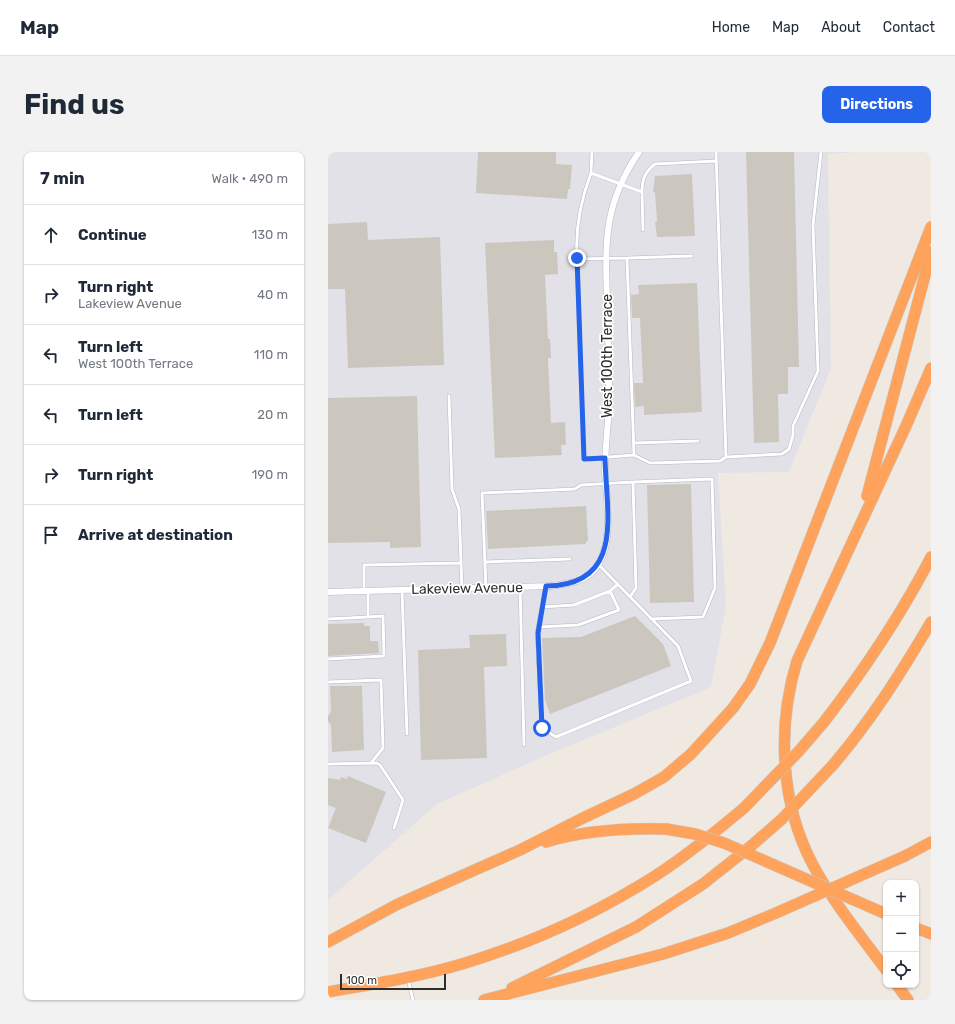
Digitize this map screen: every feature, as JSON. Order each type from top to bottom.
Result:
[{"type":"highway","points":[[328,942],[398,904],[520,850],[634,794],[664,777],[706,740],[733,708],[750,684],[775,631],[931,226]]},
{"type":"highway","points":[[860,521],[931,252]]},
{"type":"highway","points":[[883,966],[813,865],[797,826],[786,778],[784,730],[786,702],[792,676],[805,640],[906,426],[931,368]]},
{"type":"highway","points":[[328,992],[408,977],[462,964],[498,952],[569,923],[654,876],[688,854],[744,808],[799,751],[824,722],[871,658],[912,593],[931,557]]},
{"type":"highway","points":[[487,999],[636,927],[702,884],[751,846],[782,819],[859,734],[883,702],[931,622]]},
{"type":"highway","points":[[520,850],[575,834],[617,829],[666,829],[695,834],[724,843],[883,913]]},
{"type":"highway","points":[[487,999],[663,954],[728,933],[905,856],[931,842]]},
{"type":"highway","points":[[919,929],[931,934]]},
{"type":"highway","points":[[899,988],[908,1000]]},
{"type":"street","name":"West 100th Terrace","points":[[599,565],[608,531],[605,458],[609,395],[606,258],[608,224],[620,185],[639,152]]},
{"type":"street","name":"Lakeview Avenue","points":[[328,592],[546,586],[575,582],[591,574],[599,565]]},
{"type":"lane","points":[[592,152],[591,173],[584,191],[577,222],[584,459],[634,455],[650,463],[720,461],[726,457],[782,454],[789,449],[793,426],[818,371],[813,226],[821,152]]},
{"type":"lane","points":[[716,152],[726,457]]},
{"type":"lane","points":[[643,230],[642,192],[644,176],[648,169],[655,164],[716,161]]},
{"type":"lane","points":[[591,173],[642,192]]},
{"type":"lane","points":[[577,258],[692,256]]},
{"type":"lane","points":[[627,258],[634,455]]},
{"type":"lane","points":[[449,396],[452,489],[459,509],[462,589]]},
{"type":"lane","points":[[634,444],[698,441]]},
{"type":"lane","points":[[486,588],[482,493],[575,489],[581,485],[606,483],[712,479],[715,588],[703,617],[651,619]]},
{"type":"lane","points":[[630,597],[636,588],[633,482]]},
{"type":"lane","points":[[485,562],[570,559]]},
{"type":"lane","points":[[368,617],[364,565],[461,563]]},
{"type":"lane","points":[[546,586],[538,633],[542,728],[556,737],[691,681],[678,646],[599,565]]},
{"type":"lane","points":[[542,607],[574,605],[610,591],[618,584]]},
{"type":"lane","points":[[520,587],[524,745]]},
{"type":"lane","points":[[402,590],[407,734]]},
{"type":"lane","points":[[539,627],[578,626],[619,610],[610,591]]},
{"type":"lane","points":[[328,619],[383,616],[384,656],[328,659]]},
{"type":"lane","points":[[328,682],[381,680],[383,748],[371,763]]},
{"type":"lane","points":[[328,764],[377,763],[380,765],[403,800],[394,828]]},
{"type":"lane","points":[[408,977],[413,1000]]},
{"type":"shaded area","points":[[328,152],[857,152],[828,154],[831,368],[789,472],[718,473],[726,606],[711,687],[540,758],[437,804],[328,900]]},
{"type":"building","points":[[478,152],[556,152],[556,164],[572,165],[570,189],[568,189],[567,199],[476,193]]},
{"type":"building","points":[[746,152],[794,152],[799,367],[788,367],[788,394],[778,394],[779,442],[754,443]]},
{"type":"building","points":[[692,174],[695,236],[657,237],[655,222],[657,221],[655,192],[653,192],[655,176]]},
{"type":"building","points":[[367,222],[368,240],[440,237],[444,365],[348,368],[345,289],[328,289],[328,224]]},
{"type":"building","points":[[554,240],[554,252],[557,252],[558,274],[545,275],[548,339],[550,339],[551,358],[548,358],[551,423],[565,422],[566,445],[561,445],[562,455],[495,458],[485,243]]},
{"type":"building","points":[[697,283],[702,412],[644,415],[644,406],[635,407],[634,383],[643,383],[640,318],[632,318],[631,295],[639,294],[638,285]]},
{"type":"building","points":[[417,396],[421,547],[390,548],[390,542],[328,543],[328,398]]},
{"type":"building","points":[[691,484],[694,602],[650,603],[647,485]]},
{"type":"building","points":[[586,506],[588,540],[585,544],[488,549],[486,511]]},
{"type":"building","points":[[635,616],[663,644],[671,666],[550,714],[545,700],[542,638],[581,637]]},
{"type":"building","points":[[364,623],[364,626],[370,626],[370,641],[378,641],[379,653],[328,656],[328,624]]},
{"type":"building","points":[[506,634],[507,666],[484,667],[487,758],[421,760],[418,650],[470,648],[469,635]]},
{"type":"building","points":[[330,686],[362,686],[364,750],[332,752],[331,725],[328,721],[328,716],[331,712]]},
{"type":"building","points":[[348,776],[386,792],[366,843],[328,828],[336,808],[328,805],[328,778],[340,780],[341,777],[347,779]]},
{"type":"route","points":[[542,728],[538,633],[546,586],[575,582],[591,574],[599,565],[608,531],[605,458],[584,459],[577,258]]}]
